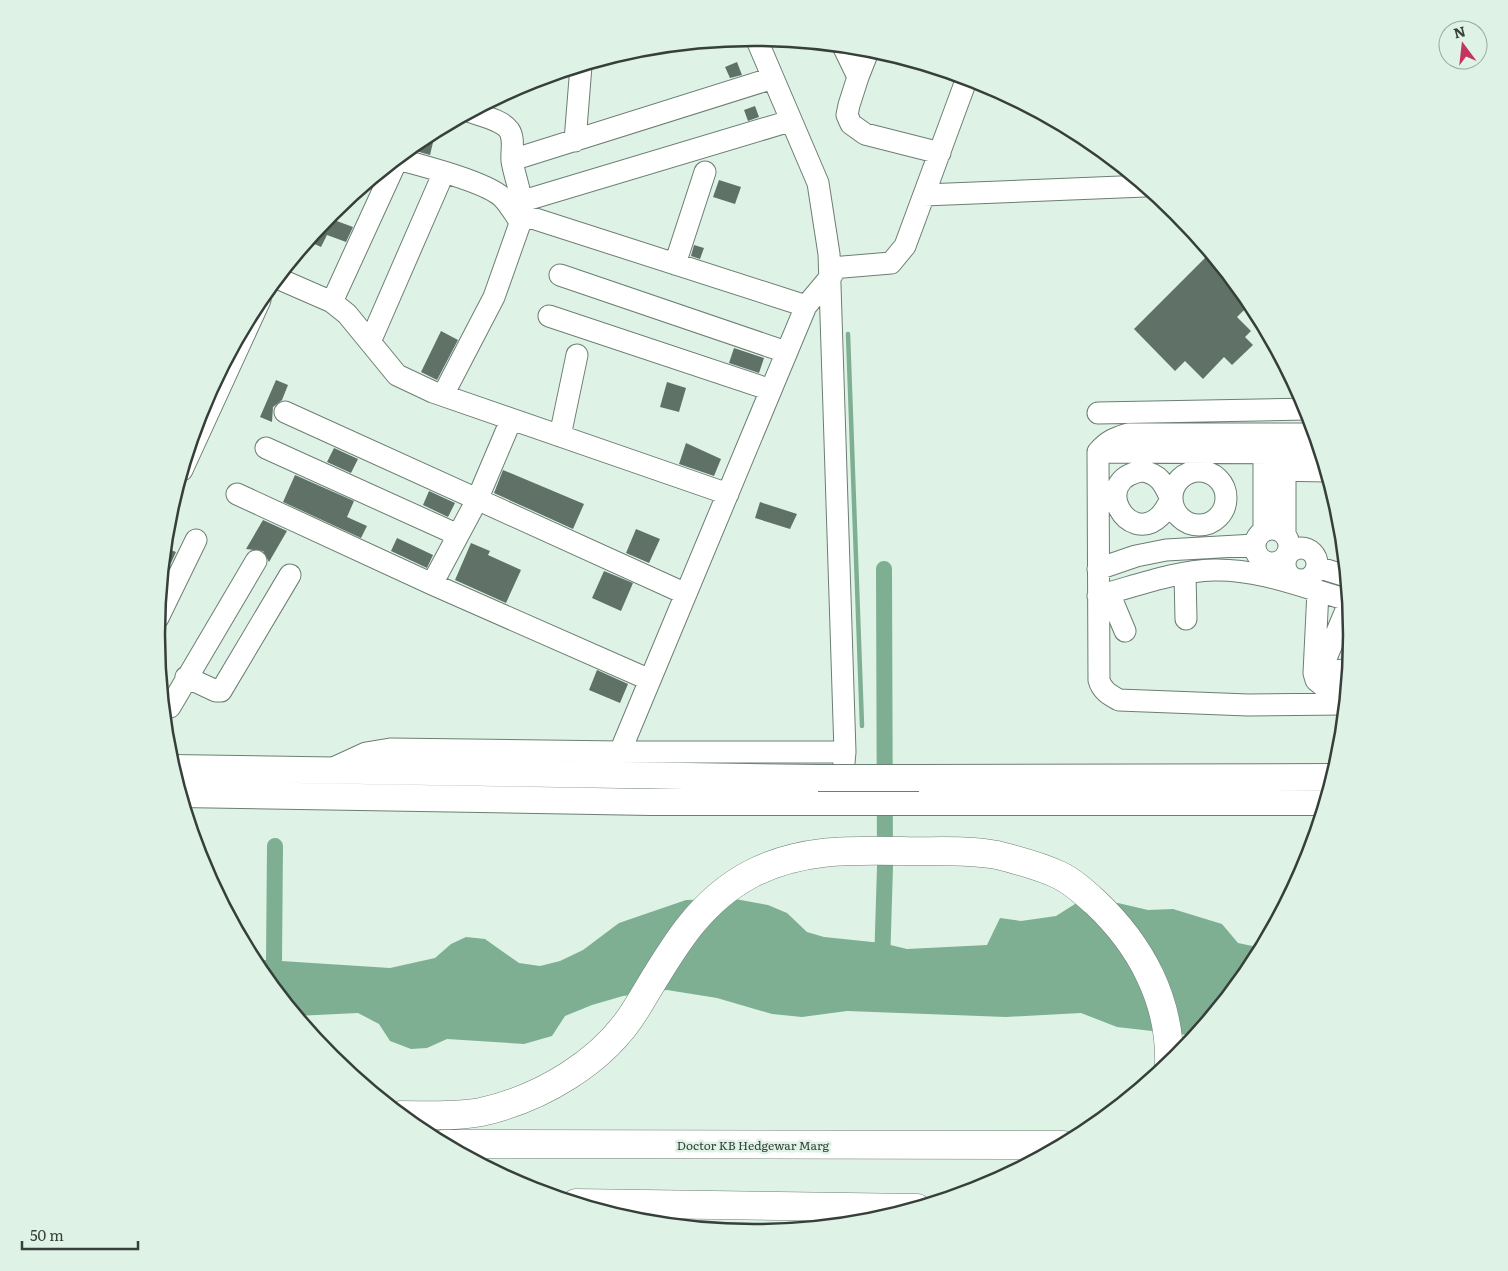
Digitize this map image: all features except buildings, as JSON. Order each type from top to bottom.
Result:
[{"type":"highway","points":[[412,1115],[453,1115],[480,1112],[508,1104],[565,1077],[590,1060],[624,1026],[683,932],[697,914],[713,900],[751,874],[778,863],[801,855],[847,850],[996,855],[1061,876],[1080,889],[1110,916],[1134,946],[1150,972],[1165,1017],[1168,1055]]},
{"type":"highway","name":"Doctor KB Hedgewar Marg","points":[[456,1144],[1051,1145]]},
{"type":"highway","points":[[596,1203],[894,1208]]},
{"type":"main road","points":[[180,768],[818,778],[1326,777]]},
{"type":"main road","points":[[187,794],[651,802],[1319,802]]},
{"type":"street","points":[[760,46],[818,183],[835,263],[845,752],[842,785],[840,788],[814,793],[798,801]]},
{"type":"street","points":[[847,54],[858,77]]},
{"type":"street","points":[[866,57],[848,105],[848,115],[851,124],[865,134],[940,153]]},
{"type":"street","points":[[575,141],[580,73]]},
{"type":"street","points":[[512,160],[773,78]]},
{"type":"street","points":[[620,752],[806,306],[835,263],[893,255],[906,246],[964,86]]},
{"type":"street","points":[[443,395],[494,297],[522,213],[512,160],[513,139],[504,124],[478,115]]},
{"type":"street","points":[[522,213],[790,121]]},
{"type":"street","points":[[405,161],[444,172],[495,192],[522,213],[806,306]]},
{"type":"street","points":[[332,302],[393,169]]},
{"type":"street","points":[[370,342],[444,172]]},
{"type":"street","points":[[675,264],[705,172]]},
{"type":"street","points":[[924,195],[1136,186]]},
{"type":"street","points":[[560,275],[786,352]]},
{"type":"street","points":[[284,281],[332,302],[347,314],[397,374],[443,395],[511,420],[728,494]]},
{"type":"street","points":[[549,316],[771,390]]},
{"type":"street","points":[[560,436],[577,355]]},
{"type":"street","points":[[1098,413],[1298,409]]},
{"type":"street","points":[[1192,411],[1193,444]]},
{"type":"street","points":[[285,412],[686,594]]},
{"type":"street","points":[[432,584],[477,500],[511,420]]},
{"type":"street","points":[[1104,594],[1166,576],[1213,570],[1236,571],[1267,550],[1285,452],[1309,438]]},
{"type":"street","points":[[1314,453],[1264,452],[1193,444],[1098,452],[1108,565],[1104,594],[1099,680],[1100,686],[1108,694],[1119,700],[1248,705],[1339,704]]},
{"type":"street","points":[[266,448],[458,536]]},
{"type":"street","points":[[1264,452],[1267,550],[1296,582],[1342,599]]},
{"type":"street","points":[[1285,452],[1318,467]]},
{"type":"street","points":[[1108,565],[1137,523],[1154,520],[1161,515],[1171,499],[1164,482],[1150,472],[1142,470],[1125,476],[1116,491],[1115,500],[1122,515],[1137,523]]},
{"type":"street","points":[[237,494],[432,584],[650,680]]},
{"type":"street","points":[[166,602],[196,540]]},
{"type":"street","points":[[1108,565],[1166,550],[1267,550],[1289,544],[1286,570],[1296,582]]},
{"type":"street","points":[[1287,555],[1296,549],[1307,549],[1316,556],[1317,567],[1308,579],[1296,582]]},
{"type":"street","points":[[169,707],[256,561]]},
{"type":"street","points":[[1317,567],[1340,574]]},
{"type":"street","points":[[1185,574],[1186,619]]},
{"type":"street","points":[[186,677],[216,691],[221,691],[290,575]]},
{"type":"street","points":[[1318,591],[1314,673],[1316,680],[1327,689],[1340,689]]},
{"type":"street","points":[[1104,594],[1125,631]]},
{"type":"street","points":[[1342,670],[1324,671],[1324,669],[1325,657],[1343,634]]},
{"type":"street","points":[[328,771],[366,753],[390,749],[845,752]]},
{"type":"shaded area","points":[[735,899],[768,905],[787,913],[807,932],[824,937],[882,943],[907,949],[987,945],[1000,918],[1021,921],[1056,916],[1075,904],[1118,903],[1148,910],[1173,909],[1222,924],[1238,943],[1254,946],[1221,994],[1187,1035],[1117,1027],[1081,1013],[1006,1017],[847,1011],[802,1017],[772,1014],[717,998],[667,990],[623,996],[592,1005],[565,1016],[552,1036],[524,1044],[447,1039],[427,1048],[411,1049],[390,1041],[379,1024],[358,1013],[304,1016],[262,960],[390,968],[435,958],[451,944],[466,937],[485,939],[519,963],[540,966],[560,961],[583,950],[619,923],[686,900]]},
{"type":"waterway","points":[[848,334],[862,726]]},
{"type":"waterway","points":[[882,964],[885,867],[884,569]]},
{"type":"waterway","points":[[271,972],[274,962],[275,846]]}]
